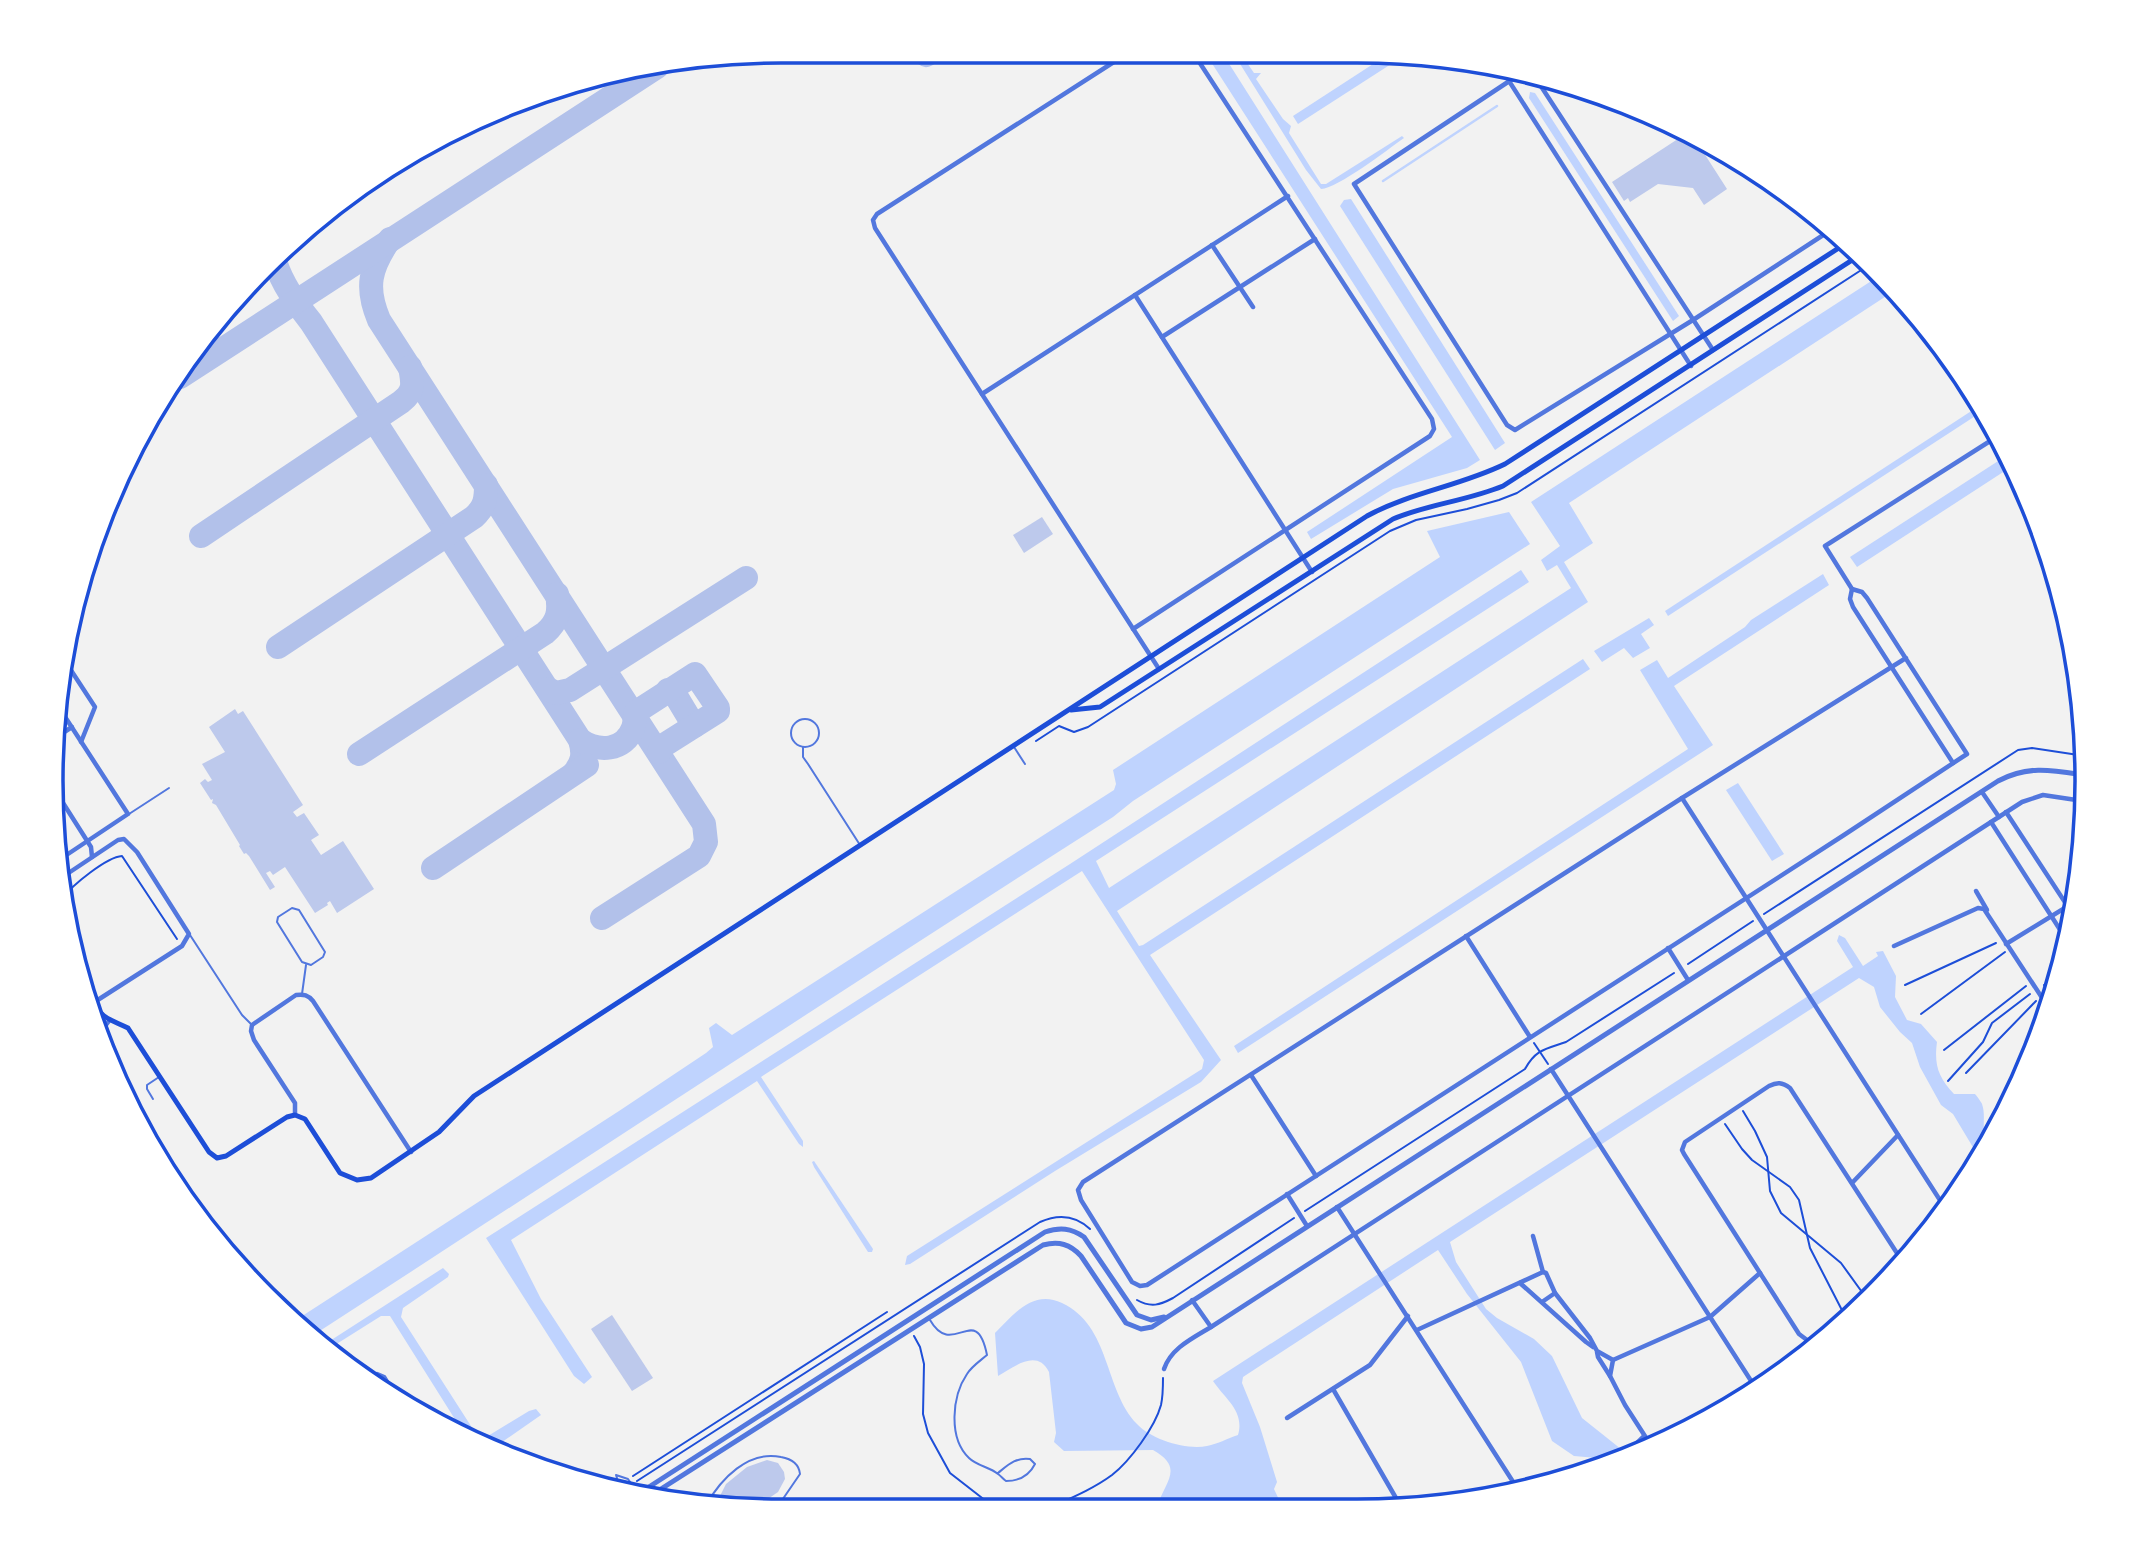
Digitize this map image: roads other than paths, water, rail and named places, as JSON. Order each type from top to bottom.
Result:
[{"type":"main road","points":[[103,1017],[128,1028],[209,1152],[217,1158],[226,1156],[287,1117],[295,1115],[304,1119],[340,1173],[357,1180],[371,1178],[439,1132],[474,1096],[1386,506],[1505,464],[1838,248]]},
{"type":"main road","points":[[1068,710],[1100,707],[1393,519],[1409,512],[1463,500],[1503,486],[1851,261]]},
{"type":"street","points":[[1112,63],[877,214],[873,220],[875,228],[1159,669]]},
{"type":"street","points":[[1133,629],[1430,436],[1434,429],[1432,419],[1200,63]]},
{"type":"street","points":[[1691,366],[1671,334],[1509,81],[1354,184],[1507,425],[1515,430],[1671,334],[1823,235]]},
{"type":"street","points":[[1540,86],[1714,351]]},
{"type":"street","points":[[982,394],[1288,196]]},
{"type":"street","points":[[1163,337],[1315,239]]},
{"type":"street","points":[[1212,245],[1253,307]]},
{"type":"street","points":[[1135,295],[1312,572]]},
{"type":"street","points":[[1906,658],[1682,798],[1083,1182],[1078,1190],[1080,1200],[1132,1282],[1140,1286],[1147,1285],[1967,754],[1906,658],[1867,598],[1862,592],[1852,589],[1825,546],[1989,441]]},
{"type":"street","points":[[1852,589],[1850,599],[1853,607],[1953,763]]},
{"type":"street","points":[[72,671],[95,707],[81,742]]},
{"type":"street","points":[[66,718],[128,814],[67,855]]},
{"type":"street","points":[[65,731],[72,727]]},
{"type":"street","points":[[662,1489],[1035,1249],[1052,1243],[1067,1245],[1081,1256],[1120,1316],[1130,1326],[1141,1329],[1152,1327],[1982,792],[2018,771],[2050,770],[2075,774]]},
{"type":"street","points":[[1982,792],[1999,817]]},
{"type":"street","points":[[1164,1370],[1176,1350],[1991,822],[2037,796],[2074,799]]},
{"type":"street","points":[[1682,798],[1940,1200]]},
{"type":"street","points":[[64,804],[91,847],[92,857]]},
{"type":"street","points":[[2006,813],[2065,901]]},
{"type":"street","points":[[1991,822],[2059,928]]},
{"type":"street","points":[[69,873],[118,840],[124,839],[137,852],[189,934],[182,946],[97,998]]},
{"type":"street","points":[[1976,891],[2006,944],[2042,996]]},
{"type":"street","points":[[1894,946],[1978,908],[1987,911]]},
{"type":"street","points":[[2006,944],[2063,909]]},
{"type":"street","points":[[1466,936],[1530,1037]]},
{"type":"street","points":[[1668,948],[1688,980]]},
{"type":"street","points":[[295,1115],[295,1103],[254,1040],[251,1031],[252,1025],[283,1003],[302,994],[313,1001],[411,1152]]},
{"type":"street","points":[[106,1025],[109,1021]]},
{"type":"street","points":[[1551,1068],[1751,1381]]},
{"type":"street","points":[[1251,1075],[1317,1176]]},
{"type":"street","points":[[1807,1340],[1802,1337],[1682,1150],[1688,1139],[1769,1086],[1785,1084],[1897,1254]]},
{"type":"street","points":[[1852,1183],[1898,1135]]},
{"type":"street","points":[[1287,1194],[1307,1226]]},
{"type":"street","points":[[1337,1206],[1513,1482]]},
{"type":"street","points":[[650,1486],[1045,1231],[1065,1228],[1084,1237],[1138,1315],[1146,1320],[1157,1320],[1177,1311]]},
{"type":"street","points":[[1533,1236],[1543,1272],[1548,1275],[1555,1293],[1570,1315],[1590,1338],[1598,1357],[1644,1436],[1640,1440]]},
{"type":"street","points":[[1417,1330],[1543,1272]]},
{"type":"street","points":[[1613,1360],[1710,1317],[1760,1273]]},
{"type":"street","points":[[1520,1283],[1586,1342],[1613,1360]]},
{"type":"street","points":[[1542,1302],[1555,1293]]},
{"type":"street","points":[[1192,1300],[1211,1327]]},
{"type":"street","points":[[1564,1320],[1570,1315]]},
{"type":"street","points":[[1287,1418],[1370,1364],[1408,1316]]},
{"type":"street","points":[[1610,1376],[1613,1360]]},
{"type":"street","points":[[1333,1389],[1396,1497]]},
{"type":"lane","points":[[807,719],[815,723],[819,732],[816,742],[803,747],[794,742],[791,734],[793,724],[807,719]]},
{"type":"lane","points":[[1014,746],[1025,764]]},
{"type":"lane","points":[[803,747],[803,757],[860,846]]},
{"type":"lane","points":[[128,814],[169,788]]},
{"type":"lane","points":[[292,908],[299,910],[324,953],[316,962],[306,964],[302,962],[277,922],[278,917],[292,908]]},
{"type":"lane","points":[[189,934],[242,1015],[252,1025]]},
{"type":"lane","points":[[302,994],[306,964]]},
{"type":"lane","points":[[153,1099],[147,1086],[160,1077]]},
{"type":"lane","points":[[928,1317],[942,1335],[949,1336],[970,1330],[983,1337],[987,1354],[964,1378],[955,1410],[955,1423],[961,1445],[967,1457],[998,1473],[1006,1481],[1020,1480],[1033,1468],[1035,1462],[1026,1458],[1015,1461],[998,1473]]},
{"type":"lane","points":[[712,1495],[723,1481],[755,1457],[778,1456],[794,1462],[799,1467],[800,1474],[783,1499]]},
{"type":"lane","points":[[618,1480],[616,1475],[631,1483]]},
{"type":"water","points":[[1212,63],[1229,63],[1480,460],[1467,468],[1393,489],[1311,539],[1307,532],[1452,437]]},
{"type":"water","points":[[1239,63],[1247,63],[1254,73],[1261,73],[1256,79],[1283,119],[1291,126],[1289,133],[1321,184],[1326,184],[1402,136],[1404,138],[1350,176],[1329,187],[1321,189],[1306,170]]},
{"type":"water","points":[[1374,64],[1390,64],[1298,124],[1293,116]]},
{"type":"water","points":[[1530,92],[1535,93],[1679,316],[1673,321],[1529,98]]},
{"type":"water","points":[[1351,199],[1505,443],[1495,450],[1340,206],[1344,200]]},
{"type":"water","points":[[1872,281],[1886,296],[1569,503],[1593,543],[1564,562],[1588,602],[1117,911],[1139,946],[1143,945],[1583,659],[1590,669],[1150,955],[1221,1060],[1201,1082],[905,1265],[907,1256],[1202,1069],[1204,1060],[1082,871],[761,1077],[803,1141],[803,1147],[757,1081],[511,1240],[541,1299],[592,1377],[584,1384],[574,1376],[486,1238],[1070,864],[1521,570],[1529,582],[1096,861],[1109,888],[1571,588],[1557,565],[1547,571],[1541,560],[1560,546],[1531,502]]},
{"type":"water","points":[[1972,411],[1975,416],[1668,616],[1665,611]]},
{"type":"water","points":[[1999,460],[2005,471],[1857,567],[1850,557]]},
{"type":"water","points":[[1509,512],[1530,544],[320,1331],[302,1316],[706,1053],[713,1047],[709,1028],[716,1023],[732,1035],[1114,790],[1116,784],[1113,770],[1440,557],[1427,531]]},
{"type":"water","points":[[1823,574],[1829,585],[1674,686],[1713,745],[1238,1053],[1234,1046],[1688,749],[1640,670],[1657,660],[1668,678]]},
{"type":"water","points":[[1649,618],[1654,625],[1641,634],[1650,648],[1633,658],[1624,648],[1602,662],[1594,651]]},
{"type":"water","points":[[1738,783],[1784,854],[1772,861],[1726,790]]},
{"type":"water","points":[[1839,935],[1845,938],[1863,966],[1878,956],[1876,952],[1883,951],[1896,976],[1895,997],[1907,1020],[1921,1024],[1937,1042],[1938,1070],[1944,1082],[1954,1094],[1975,1094],[1981,1102],[1984,1130],[1974,1148],[1953,1114],[1941,1105],[1920,1067],[1912,1043],[1880,1007],[1874,987],[1859,978],[1450,1242],[1456,1262],[1486,1309],[1534,1339],[1552,1356],[1582,1418],[1620,1449],[1596,1458],[1574,1456],[1552,1441],[1521,1362],[1467,1294],[1438,1250],[1243,1377],[1242,1383],[1260,1427],[1277,1482],[1274,1489],[1279,1499],[1160,1499],[1170,1476],[1170,1469],[1163,1457],[1153,1450],[1064,1451],[1054,1442],[1056,1433],[1049,1372],[1044,1365],[1032,1360],[1018,1364],[998,1376],[995,1333],[1009,1318],[1033,1301],[1052,1299],[1078,1313],[1090,1327],[1099,1342],[1126,1410],[1143,1430],[1160,1439],[1189,1447],[1211,1445],[1238,1435],[1239,1419],[1236,1412],[1213,1381],[1853,967],[1837,941]]},
{"type":"water","points":[[814,1161],[873,1249],[872,1252],[868,1252],[814,1167]]},
{"type":"water","points":[[443,1268],[449,1274],[448,1277],[403,1308],[401,1317],[473,1430],[456,1421],[390,1316],[381,1316],[336,1344],[331,1340]]},
{"type":"water","points":[[536,1409],[541,1415],[502,1442],[488,1436],[529,1411]]},
{"type":"waterway","points":[[1383,181],[1497,106]]}]
